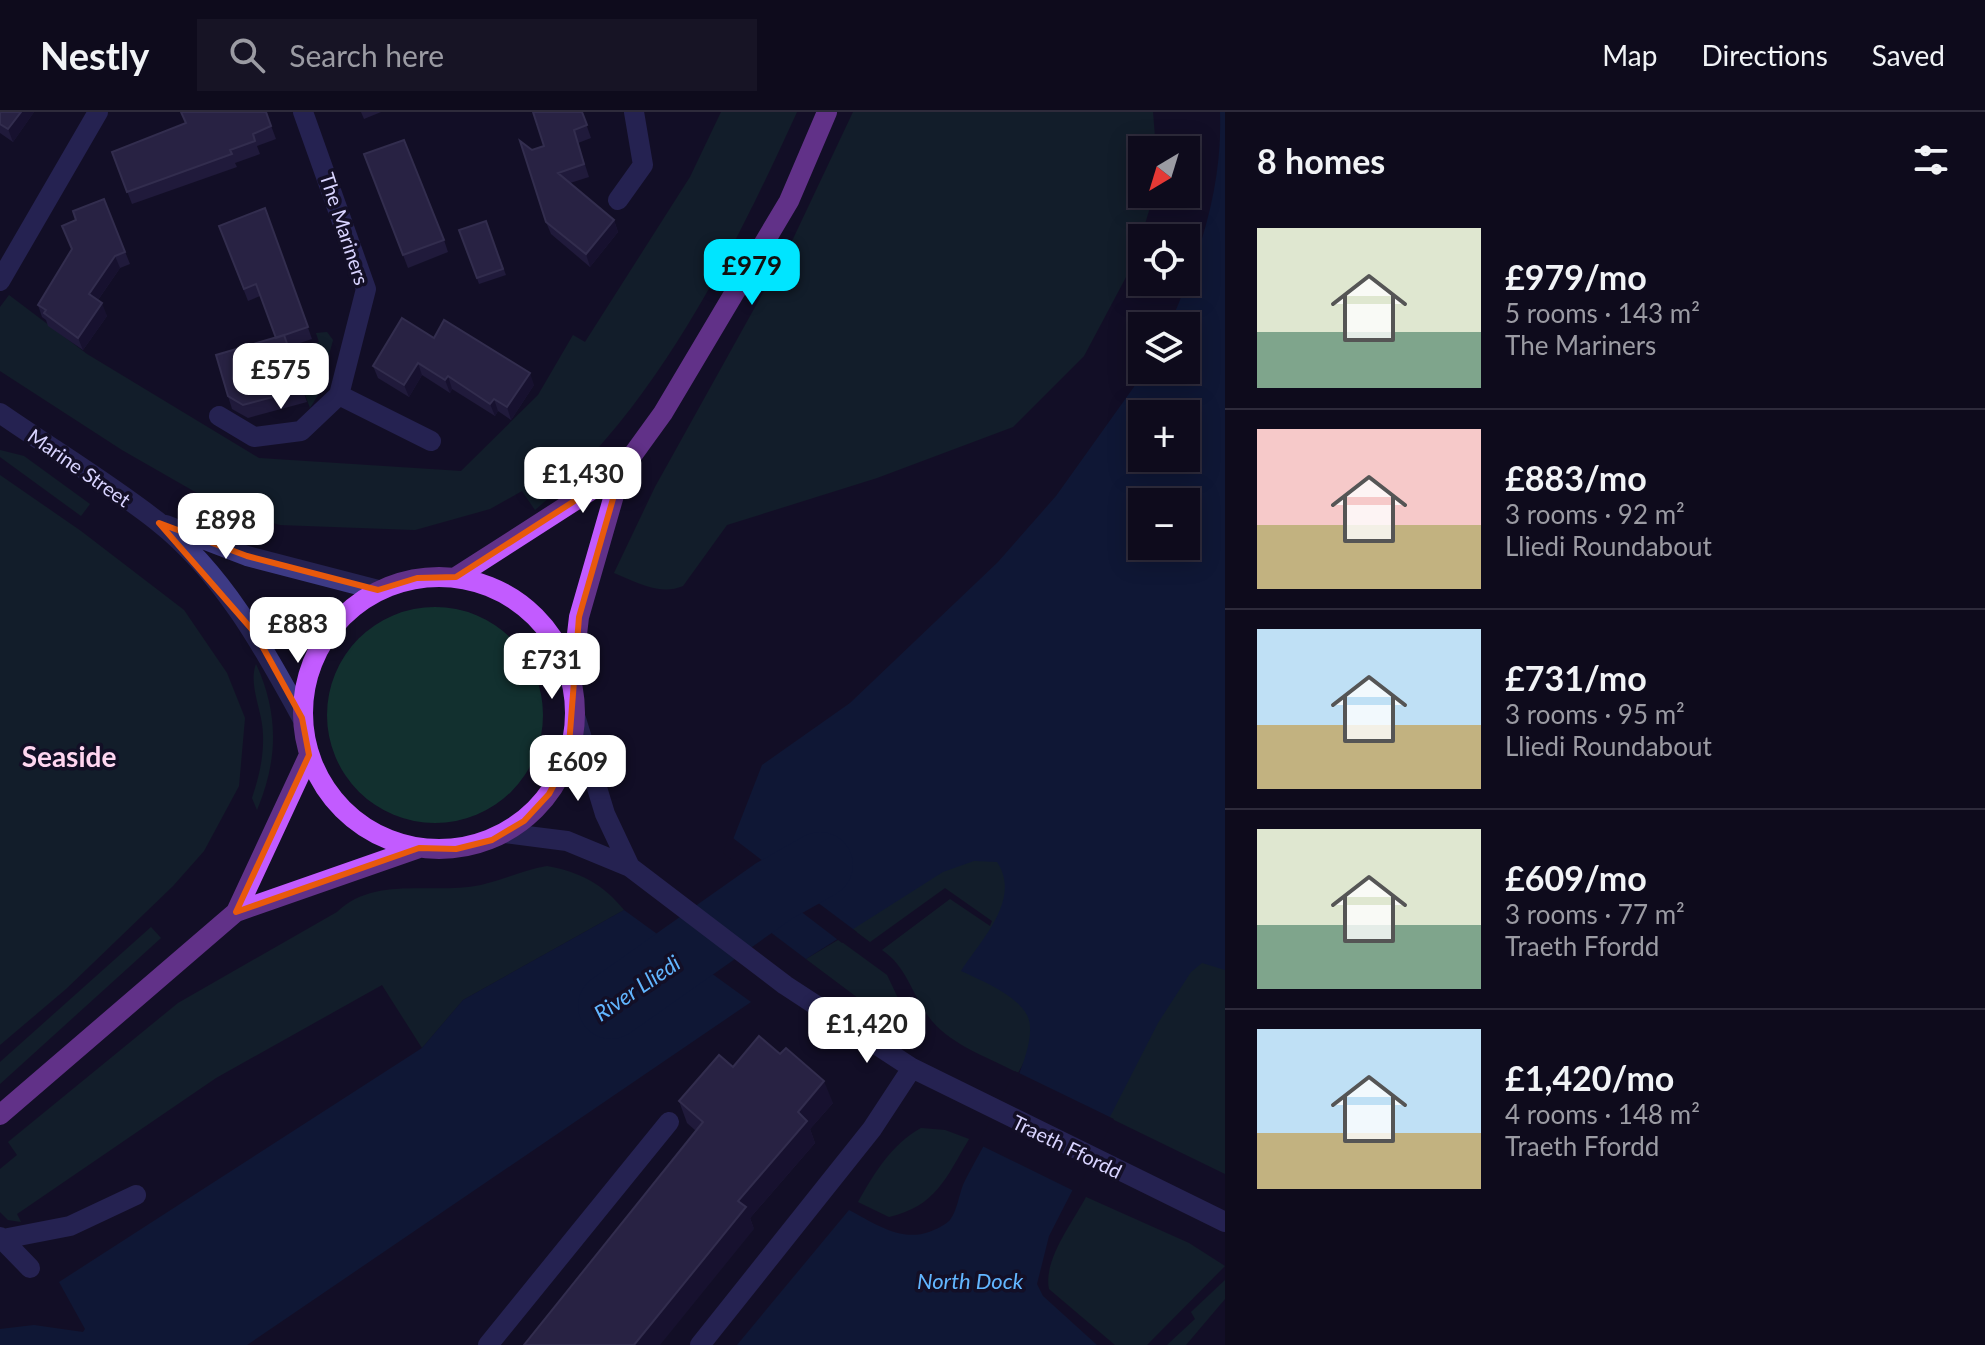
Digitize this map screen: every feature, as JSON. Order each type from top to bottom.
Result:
[{"type":"main road","points":[[572,678],[556,641],[529,610],[495,589],[456,577],[417,578],[378,590],[345,613],[321,644],[306,680],[302,718],[309,755],[326,790],[351,818],[383,838],[419,848],[456,849],[504,833],[524,821],[549,794],[568,758],[576,719],[572,678],[579,617],[621,471],[663,413],[789,201],[827,112]]},
{"type":"main road","points":[[456,577],[621,471]]},
{"type":"main road","points":[[236,912],[309,755]]},
{"type":"main road","points":[[0,1115],[236,912],[419,848]]},
{"type":"street","points":[[0,281],[98,112]]},
{"type":"street","name":"The Mariners","points":[[303,112],[366,289],[339,395]]},
{"type":"street","points":[[618,200],[643,165],[634,112]]},
{"type":"street","points":[[219,416],[254,437],[301,431],[339,395],[431,441]]},
{"type":"street","name":"Marine Street","points":[[0,413],[159,523],[203,568],[255,633],[302,718]]},
{"type":"street","name":"Marine Street","points":[[159,523],[247,556],[378,590]]},
{"type":"street","name":"Traeth Ffordd","points":[[576,719],[605,814],[630,867]]},
{"type":"street","name":"Traeth Ffordd","points":[[504,833],[567,841],[630,867],[785,985],[912,1068],[1225,1222]]},
{"type":"street","points":[[700,1345],[872,1129],[912,1068]]},
{"type":"street","points":[[488,1345],[669,1122]]},
{"type":"street","points":[[1,1238],[70,1226],[136,1195]]},
{"type":"street","points":[[1,1238],[30,1268]]},
{"type":"highlighted area","points":[[621,471],[579,617],[568,758],[549,794],[524,821],[492,840],[456,849],[419,848],[236,912],[309,755],[302,718],[255,633],[159,523],[247,556],[378,590],[417,578],[456,577]]},
{"type":"green space","points":[[721,112],[797,112],[746,220],[687,326],[654,377],[618,425],[535,510],[522,491],[490,509],[415,530],[280,525],[238,513],[204,497],[122,450],[0,371],[0,307],[9,295],[87,354],[259,458],[461,471],[538,395],[573,335],[585,342],[690,177]]},
{"type":"green space","points":[[853,112],[1153,112],[1155,136],[1128,136],[1128,208],[1150,208],[1145,224],[1128,224],[1128,273],[1084,356],[1013,427],[877,478],[727,525],[683,586],[657,589],[614,573],[655,487],[793,239]]},
{"type":"green space","points":[[327,332],[333,340],[318,395],[310,408],[290,354],[319,342],[316,333]]},
{"type":"green space","points":[[0,450],[24,456],[90,504],[81,516],[0,457]]},
{"type":"green space","points":[[0,475],[81,531],[184,610],[227,673],[245,718],[239,786],[204,851],[173,886],[66,989],[0,1045]]},
{"type":"green space","points":[[435,607],[476,615],[495,625],[511,639],[525,655],[535,674],[543,715],[535,756],[525,775],[511,791],[495,805],[476,815],[435,823],[394,815],[375,805],[359,791],[345,775],[335,756],[327,715],[335,674],[345,655],[359,639],[375,625],[394,615]]},
{"type":"green space","points":[[256,664],[269,701],[273,737],[269,773],[257,810],[252,798],[263,742],[254,681]]},
{"type":"green space","points":[[1225,804],[1225,1174],[1071,1099]]},
{"type":"green space","points":[[994,807],[1082,955],[1018,1073],[950,1038],[941,1030],[925,1012],[898,965],[882,950],[950,899],[990,926],[992,921],[945,888],[870,942],[854,930],[839,940],[887,975],[917,1038],[894,1025],[806,959],[838,940]]},
{"type":"green space","points":[[547,866],[590,880],[624,910],[463,1000],[422,1048],[382,985],[216,1078],[17,1214],[21,1222],[8,1220],[0,1212],[0,1169],[17,1155],[8,1142],[178,1003],[369,894],[405,888],[463,888]]},
{"type":"green space","points":[[151,927],[161,938],[0,1084],[0,1062]]},
{"type":"green space","points":[[921,1128],[945,1130],[969,1139],[938,1188],[918,1206],[889,1217],[858,1202],[892,1151]]},
{"type":"green space","points":[[1086,1197],[1189,1243],[1225,1266],[1147,1345],[1115,1345],[1049,1289],[1050,1266]]},
{"type":"green space","points":[[1225,1280],[1225,1299],[1186,1345],[1167,1345],[1195,1319],[1191,1312]]},
{"type":"water","name":"North Dock","points":[[1220,112],[1225,112],[1225,970],[1202,963],[1191,972],[1158,1023],[1049,1236],[1037,1284],[1043,1296],[1097,1345],[737,1345],[849,1210],[888,1230],[908,1235],[929,1232],[950,1220],[963,1185],[1019,1074],[1030,1030],[1027,1015],[1014,1000],[961,971],[988,933],[1002,905],[1005,890],[997,862],[974,861],[943,872],[806,959],[732,903],[763,883],[727,855],[762,765],[850,703],[998,562],[1056,496],[1136,384],[1200,384],[1200,312],[1175,312],[1181,296],[1200,296],[1200,245],[1218,168]]},
{"type":"water","points":[[624,910],[751,1002],[247,1345],[0,1345],[0,1329],[34,1325],[83,1332],[85,1329],[59,1282],[422,1048],[463,1000]]},
{"type":"pier","points":[[729,835],[857,932],[842,943],[723,853]]},
{"type":"pier","points":[[1015,1071],[1114,1119],[1076,1192],[978,1144]]},
{"type":"building","points":[[0,112],[21,112],[8,129],[0,124]]},
{"type":"building","points":[[181,112],[266,112],[271,126],[253,134],[255,141],[230,150],[232,154],[127,192],[112,152],[186,123]]},
{"type":"building","points":[[533,112],[582,112],[587,125],[574,130],[584,164],[558,173],[614,220],[586,254],[546,222],[520,141],[532,150],[544,146]]},
{"type":"building","points":[[404,140],[444,240],[403,255],[364,154]]},
{"type":"building","points":[[104,199],[125,252],[115,256],[89,294],[102,303],[78,338],[38,305],[72,249],[62,226],[76,220],[73,211]]},
{"type":"building","points":[[265,208],[308,327],[276,338],[256,284],[244,289],[219,226]]},
{"type":"building","points":[[486,221],[503,269],[477,278],[459,230]]},
{"type":"building","points":[[402,318],[434,338],[444,320],[530,373],[507,407],[494,399],[490,404],[448,376],[445,380],[418,363],[404,385],[373,366]]},
{"type":"building","points":[[284,335],[303,389],[243,405],[228,396],[216,355]]},
{"type":"building","points":[[759,1036],[780,1054],[786,1048],[824,1081],[798,1112],[807,1121],[738,1201],[746,1207],[634,1345],[524,1345],[703,1122],[679,1101],[719,1055],[733,1067]]},
{"type":"waterway","name":"River Lliedi","points":[[611,1006],[774,891],[820,865]]},
{"type":"district","name":"Seaside","points":[[69,757]]}]
